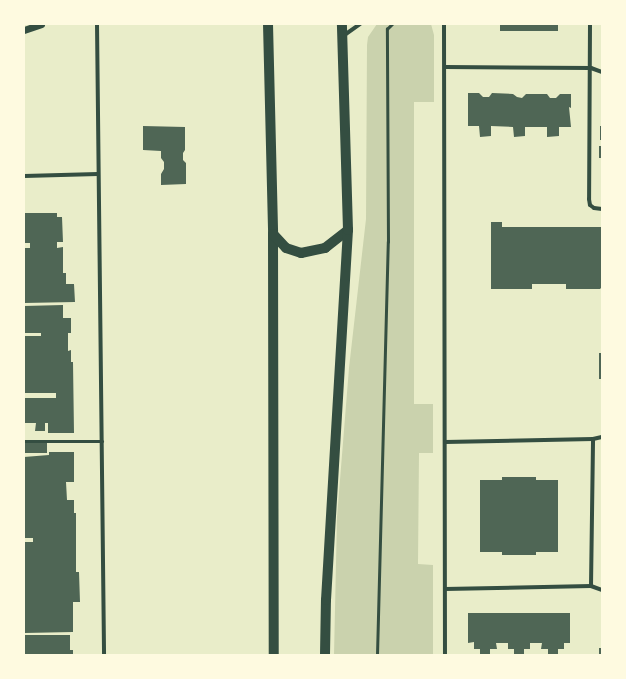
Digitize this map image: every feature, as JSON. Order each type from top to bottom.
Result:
[{"type":"main road","points":[[268,24],[273,234],[274,655]]},
{"type":"main road","points":[[325,655],[326,600],[348,230],[341,37],[342,24]]},
{"type":"main road","points":[[273,234],[286,248],[301,252],[324,248],[348,230]]},
{"type":"street","points":[[24,30],[41,24]]},
{"type":"street","points":[[97,24],[104,655]]},
{"type":"street","points":[[341,37],[360,24]]},
{"type":"street","points":[[444,24],[445,655]]},
{"type":"street","points":[[590,24],[591,68],[588,199],[590,205],[594,208],[602,209]]},
{"type":"street","points":[[445,67],[591,68],[602,72]]},
{"type":"street","points":[[24,176],[98,174]]},
{"type":"street","points":[[445,442],[593,439],[602,437]]},
{"type":"street","points":[[591,586],[593,439]]},
{"type":"street","points":[[445,589],[591,586],[602,590]]},
{"type":"lane","points":[[24,441],[102,441]]},
{"type":"path","points":[[376,655],[388,242],[387,29],[392,24]]},
{"type":"green space","points":[[377,24],[431,24],[434,35],[434,102],[414,102],[414,404],[433,404],[433,453],[419,453],[418,564],[433,565],[433,655],[334,655],[337,517],[349,368],[366,219],[367,45],[368,37]]},
{"type":"building","points":[[500,24],[558,24],[558,31],[500,31]]},
{"type":"building","points":[[468,93],[479,93],[483,97],[489,97],[492,93],[513,94],[522,98],[526,94],[547,94],[550,98],[556,98],[560,94],[571,94],[571,108],[569,107],[571,127],[559,127],[559,136],[547,137],[547,127],[525,127],[525,136],[514,137],[513,127],[491,126],[491,136],[480,137],[479,126],[468,126]]},
{"type":"building","points":[[143,126],[185,127],[185,150],[183,153],[183,160],[186,163],[186,184],[161,185],[161,174],[164,169],[164,162],[161,158],[161,151],[143,150]]},
{"type":"building","points":[[600,126],[602,126],[602,140],[600,140]]},
{"type":"building","points":[[599,146],[602,146],[602,158],[599,158]]},
{"type":"building","points":[[24,213],[57,213],[57,217],[62,217],[63,242],[57,242],[57,248],[63,247],[63,273],[66,273],[66,284],[74,284],[75,302],[24,303],[24,248],[30,248],[30,243],[24,243]]},
{"type":"building","points":[[491,222],[502,222],[502,227],[602,227],[602,287],[600,289],[566,289],[566,284],[532,284],[532,289],[491,289]]},
{"type":"building","points":[[63,305],[63,318],[71,318],[71,333],[68,333],[68,351],[71,350],[71,362],[73,362],[74,433],[48,433],[48,423],[45,423],[45,431],[35,431],[36,423],[24,423],[24,398],[56,398],[56,393],[24,393],[24,336],[41,336],[41,333],[24,333],[24,306]]},
{"type":"building","points":[[599,353],[602,353],[602,379],[599,379]]},
{"type":"building","points":[[24,440],[47,440],[47,453],[24,453]]},
{"type":"building","points":[[49,452],[74,452],[74,482],[66,482],[67,500],[74,500],[74,513],[76,513],[76,572],[79,572],[80,602],[73,602],[73,632],[24,633],[24,542],[33,542],[33,538],[24,538],[24,457],[49,455]]},
{"type":"building","points":[[502,477],[536,477],[536,480],[558,480],[558,552],[536,552],[536,555],[502,555],[502,552],[480,552],[480,480],[502,480]]},
{"type":"building","points":[[468,613],[570,613],[570,643],[564,643],[564,649],[558,649],[558,655],[548,655],[548,649],[541,649],[542,643],[530,643],[530,649],[524,649],[524,655],[514,655],[514,649],[508,649],[508,643],[496,643],[497,649],[490,649],[490,655],[480,655],[480,649],[474,649],[474,642],[468,643]]},
{"type":"building","points":[[24,635],[70,635],[70,650],[73,650],[73,655],[24,655]]},
{"type":"building","points":[[599,648],[602,648],[602,655],[599,655]]}]
